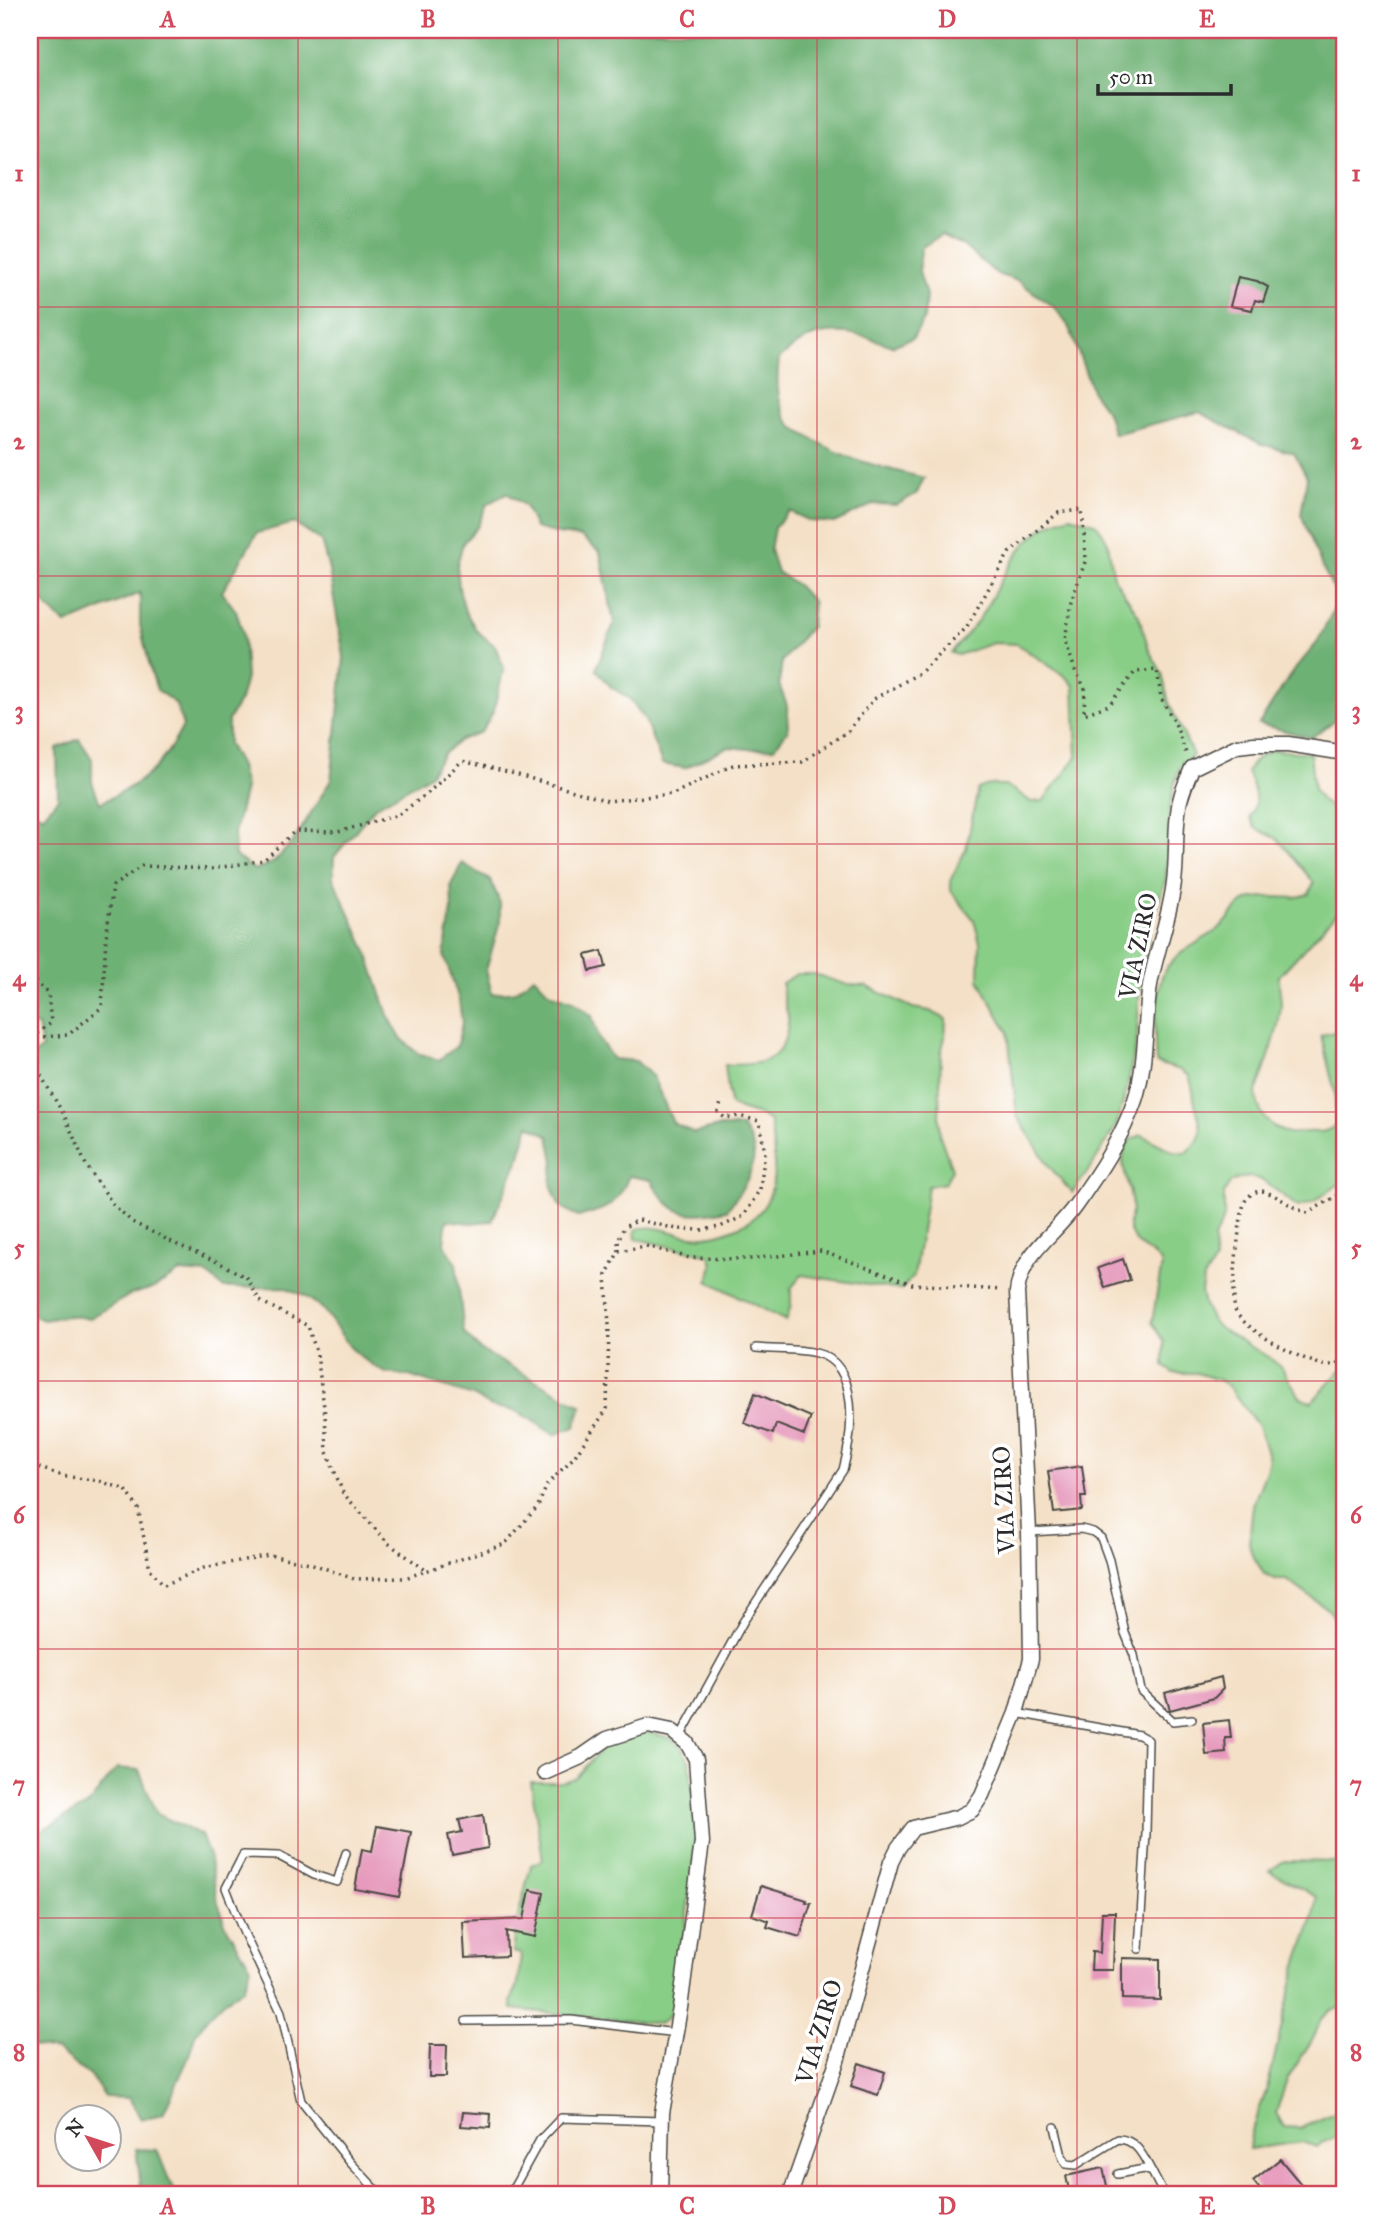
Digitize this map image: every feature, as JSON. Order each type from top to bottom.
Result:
[{"type":"street","points":[[1192,768],[1237,746],[1254,744],[1288,744],[1345,753]]},
{"type":"street","name":"VIA ZIRO","points":[[789,2195],[836,2061],[891,1862],[913,1828],[958,1817],[972,1810],[982,1795],[1016,1713],[1031,1660],[1029,1532],[1017,1292],[1019,1276],[1027,1260],[1074,1209],[1123,1130],[1135,1099],[1145,1059],[1146,1014],[1151,982],[1174,886],[1179,805],[1192,768]]},
{"type":"street","points":[[545,1773],[581,1757],[607,1739],[648,1726],[672,1731],[687,1743],[696,1759],[702,1842],[662,2121],[660,2195]]},
{"type":"lane","points":[[679,1737],[743,1622],[844,1470],[849,1450],[851,1398],[842,1374],[832,1361],[818,1353],[756,1348]]},
{"type":"lane","points":[[1029,1532],[1081,1529],[1093,1532],[1101,1538],[1109,1560],[1125,1633],[1134,1655],[1141,1691],[1173,1721],[1192,1719]]},
{"type":"lane","points":[[1016,1713],[1139,1735],[1148,1740],[1139,1949]]},
{"type":"lane","points":[[346,1853],[337,1882],[314,1875],[279,1856],[243,1855],[226,1888],[281,2012],[301,2101],[350,2162],[381,2195]]},
{"type":"lane","points":[[466,2021],[571,2020],[676,2033]]},
{"type":"lane","points":[[502,2195],[514,2187],[540,2140],[561,2118],[662,2121]]},
{"type":"lane","points":[[1055,2127],[1066,2164],[1076,2165],[1118,2139],[1126,2139],[1135,2145],[1164,2195]]},
{"type":"lane","points":[[1118,2174],[1144,2169],[1152,2172]]},
{"type":"path","points":[[31,1038],[68,1035],[102,1007],[106,938],[113,886],[142,866],[211,869],[264,860],[295,831],[338,832],[398,815],[428,793],[462,761],[608,801],[673,794],[733,765],[802,762],[848,731],[874,699],[921,672],[966,628],[1009,553],[1058,513],[1082,510],[1086,559],[1071,602],[1065,640],[1075,670],[1085,688],[1084,714],[1109,705],[1135,672],[1157,670],[1161,698],[1175,723],[1192,768]]},
{"type":"path","points":[[30,976],[48,994],[51,1023],[31,1038]]},
{"type":"path","points":[[31,1038],[33,1062],[64,1115],[86,1165],[113,1204],[132,1222],[247,1278],[260,1301],[308,1326],[317,1354],[326,1415],[327,1452],[343,1493],[388,1543],[427,1571]]},
{"type":"path","points":[[30,1449],[37,1467],[63,1476],[100,1481],[126,1490],[138,1508],[150,1569],[164,1585],[204,1569],[269,1555],[310,1563],[354,1579],[405,1578],[505,1544],[538,1506],[547,1485],[574,1457],[607,1409],[609,1326],[606,1275],[619,1251],[618,1241],[624,1227],[639,1220],[677,1228],[702,1230],[720,1227],[744,1216],[760,1189],[765,1152],[759,1121],[738,1116],[725,1118],[718,1112],[721,1103]]},
{"type":"path","points":[[1338,1195],[1308,1213],[1296,1210],[1265,1192],[1258,1191],[1248,1196],[1239,1234],[1234,1298],[1235,1310],[1240,1319],[1255,1331],[1305,1359],[1326,1366],[1345,1359]]},
{"type":"path","points":[[619,1251],[646,1245],[690,1258],[750,1259],[821,1251],[912,1284],[1017,1292]]},
{"type":"green space","points":[[30,30],[1345,30],[1345,713],[1311,738],[1259,724],[1291,674],[1317,643],[1339,599],[1322,567],[1301,514],[1307,477],[1294,453],[1261,444],[1199,412],[1114,434],[1107,412],[1093,393],[1069,327],[1055,308],[1018,281],[997,274],[962,245],[941,235],[921,248],[919,272],[926,295],[924,319],[913,338],[892,346],[858,335],[823,333],[798,344],[779,359],[780,404],[787,420],[795,428],[824,446],[852,458],[924,478],[917,493],[897,505],[874,504],[834,523],[810,521],[789,511],[774,528],[770,550],[777,572],[797,585],[813,602],[811,626],[782,661],[779,684],[787,706],[788,730],[774,748],[727,747],[685,768],[662,764],[645,720],[630,699],[611,687],[596,669],[614,623],[600,552],[581,537],[535,528],[525,506],[507,493],[487,504],[478,526],[463,543],[457,565],[465,611],[477,631],[495,646],[504,668],[493,712],[481,732],[460,740],[443,754],[430,775],[375,807],[334,857],[333,878],[366,949],[388,1015],[400,1037],[417,1053],[439,1060],[457,1046],[462,1023],[459,1000],[444,955],[452,909],[451,885],[462,863],[491,881],[500,903],[500,922],[486,970],[492,994],[516,991],[534,976],[550,993],[573,1001],[592,1016],[599,1039],[613,1059],[636,1061],[653,1077],[673,1123],[694,1133],[718,1127],[742,1127],[753,1148],[750,1173],[727,1210],[701,1214],[682,1212],[667,1202],[651,1180],[629,1176],[616,1200],[605,1208],[578,1217],[559,1205],[551,1184],[554,1161],[549,1136],[529,1125],[519,1159],[492,1221],[470,1223],[447,1220],[444,1243],[456,1263],[464,1333],[480,1350],[582,1406],[575,1427],[554,1435],[516,1411],[493,1407],[473,1396],[409,1376],[386,1373],[350,1347],[323,1309],[305,1296],[284,1287],[224,1288],[207,1274],[180,1272],[154,1288],[132,1294],[90,1318],[66,1316],[44,1320],[30,1315],[30,1059],[42,1048],[38,1026],[30,1024],[30,809],[43,816],[58,798],[57,748],[79,739],[92,759],[92,782],[100,803],[140,781],[149,773],[167,754],[183,726],[176,704],[157,690],[140,625],[140,593],[66,624],[48,608],[30,585]],"holes":[[[294,523],[321,541],[329,570],[344,657],[331,780],[293,842],[274,862],[255,870],[235,856],[234,833],[245,788],[240,766],[228,744],[228,720],[240,700],[246,678],[243,633],[236,611],[222,592],[257,533]]]},
{"type":"green space","points":[[1071,516],[1095,523],[1108,543],[1114,578],[1139,616],[1149,650],[1162,673],[1169,703],[1193,755],[1179,769],[1174,786],[1169,814],[1166,879],[1153,917],[1140,981],[1137,1039],[1127,1088],[1116,1126],[1072,1193],[1049,1166],[1017,1116],[1008,1032],[979,980],[980,943],[974,920],[951,891],[951,879],[966,849],[978,789],[993,785],[1006,786],[1031,802],[1043,801],[1077,757],[1074,686],[1066,677],[1017,644],[993,643],[958,655],[951,653],[979,619],[1025,544],[1038,532]]},
{"type":"green space","points":[[1274,750],[1310,753],[1314,790],[1321,800],[1340,815],[1345,827],[1345,904],[1279,976],[1280,1014],[1272,1049],[1256,1092],[1257,1099],[1265,1118],[1282,1131],[1321,1132],[1337,1125],[1335,1093],[1321,1035],[1345,1030],[1345,1180],[1313,1202],[1298,1207],[1264,1181],[1253,1177],[1231,1182],[1224,1193],[1224,1218],[1214,1238],[1215,1261],[1203,1280],[1201,1292],[1211,1319],[1219,1328],[1281,1367],[1300,1397],[1312,1402],[1345,1365],[1345,1637],[1330,1611],[1287,1580],[1275,1580],[1264,1574],[1252,1554],[1249,1543],[1253,1505],[1269,1459],[1258,1426],[1229,1387],[1219,1380],[1197,1373],[1173,1373],[1164,1366],[1164,1341],[1152,1322],[1162,1264],[1134,1240],[1130,1231],[1132,1208],[1123,1162],[1128,1143],[1142,1135],[1174,1152],[1186,1153],[1194,1146],[1201,1133],[1189,1076],[1180,1070],[1156,1063],[1157,999],[1167,967],[1185,950],[1220,928],[1246,901],[1258,897],[1287,898],[1309,894],[1314,883],[1284,846],[1276,838],[1255,828],[1250,817],[1255,800],[1247,772],[1258,758]]},
{"type":"green space","points":[[797,974],[814,974],[848,985],[866,986],[913,1008],[930,1011],[946,1019],[941,1053],[939,1119],[940,1136],[952,1169],[945,1183],[928,1186],[914,1276],[900,1290],[802,1275],[791,1288],[791,1305],[786,1321],[708,1281],[713,1265],[710,1255],[636,1239],[635,1230],[649,1227],[686,1235],[709,1236],[735,1228],[751,1220],[762,1210],[773,1184],[774,1153],[770,1121],[730,1105],[725,1065],[761,1062],[776,1054],[786,1036],[788,1024],[782,983]]},
{"type":"green space","points":[[646,1732],[670,1738],[680,1746],[690,1762],[696,1839],[677,1994],[671,2011],[659,2024],[512,2009],[511,2001],[518,1985],[521,1954],[513,1952],[518,1917],[531,1865],[543,1860],[531,1782],[562,1782],[575,1778],[605,1745]]},
{"type":"green space","points":[[117,1768],[139,1770],[157,1814],[201,1835],[209,1856],[218,1903],[226,1926],[251,1967],[243,1989],[224,2001],[195,2035],[188,2059],[163,2114],[141,2119],[129,2098],[105,2097],[92,2078],[56,2050],[30,2046],[30,1836],[87,1806]]},
{"type":"green space","points":[[1284,1861],[1345,1862],[1345,2007],[1331,2010],[1321,2019],[1315,2035],[1287,2080],[1276,2113],[1284,2127],[1301,2128],[1345,2108],[1345,2134],[1321,2143],[1318,2147],[1302,2142],[1249,2149],[1269,2081],[1293,1980],[1316,1906],[1317,1897],[1269,1871]]},
{"type":"green space","points":[[136,2149],[157,2150],[175,2195],[142,2195]]},
{"type":"building","points":[[1238,277],[1257,281],[1268,287],[1263,302],[1255,300],[1252,310],[1230,306]]},
{"type":"building","points":[[602,951],[606,967],[590,971],[586,955]]},
{"type":"building","points":[[1123,1259],[1130,1280],[1105,1288],[1098,1268]]},
{"type":"building","points":[[755,1393],[811,1417],[804,1435],[776,1424],[773,1434],[744,1423]]},
{"type":"building","points":[[1082,1466],[1086,1497],[1081,1497],[1082,1510],[1054,1513],[1048,1471]]},
{"type":"building","points":[[1221,1677],[1223,1689],[1214,1698],[1170,1710],[1165,1693]]},
{"type":"building","points":[[1229,1720],[1231,1738],[1225,1738],[1226,1753],[1206,1755],[1203,1723]]},
{"type":"building","points":[[483,1815],[488,1848],[452,1855],[448,1835],[462,1832],[459,1820]]},
{"type":"building","points":[[377,1826],[411,1832],[399,1897],[355,1889],[362,1849],[372,1851]]},
{"type":"building","points":[[761,1886],[811,1903],[800,1937],[767,1927],[769,1921],[752,1915]]},
{"type":"building","points":[[530,1890],[544,1893],[535,1937],[506,1931],[507,1956],[465,1958],[463,1922],[524,1919]]},
{"type":"building","points":[[1102,1912],[1115,1912],[1113,1970],[1091,1970],[1092,1952],[1100,1953]]},
{"type":"building","points":[[1122,1958],[1160,1959],[1160,2000],[1122,1999]]},
{"type":"building","points":[[430,2045],[447,2045],[446,2077],[429,2077]]},
{"type":"building","points":[[859,2063],[885,2072],[878,2095],[851,2086]]},
{"type":"building","points":[[463,2112],[491,2114],[490,2128],[461,2126]]},
{"type":"building","points":[[1280,2159],[1310,2195],[1266,2195],[1253,2181]]},
{"type":"building","points":[[1103,2168],[1109,2195],[1070,2195],[1066,2176]]}]
